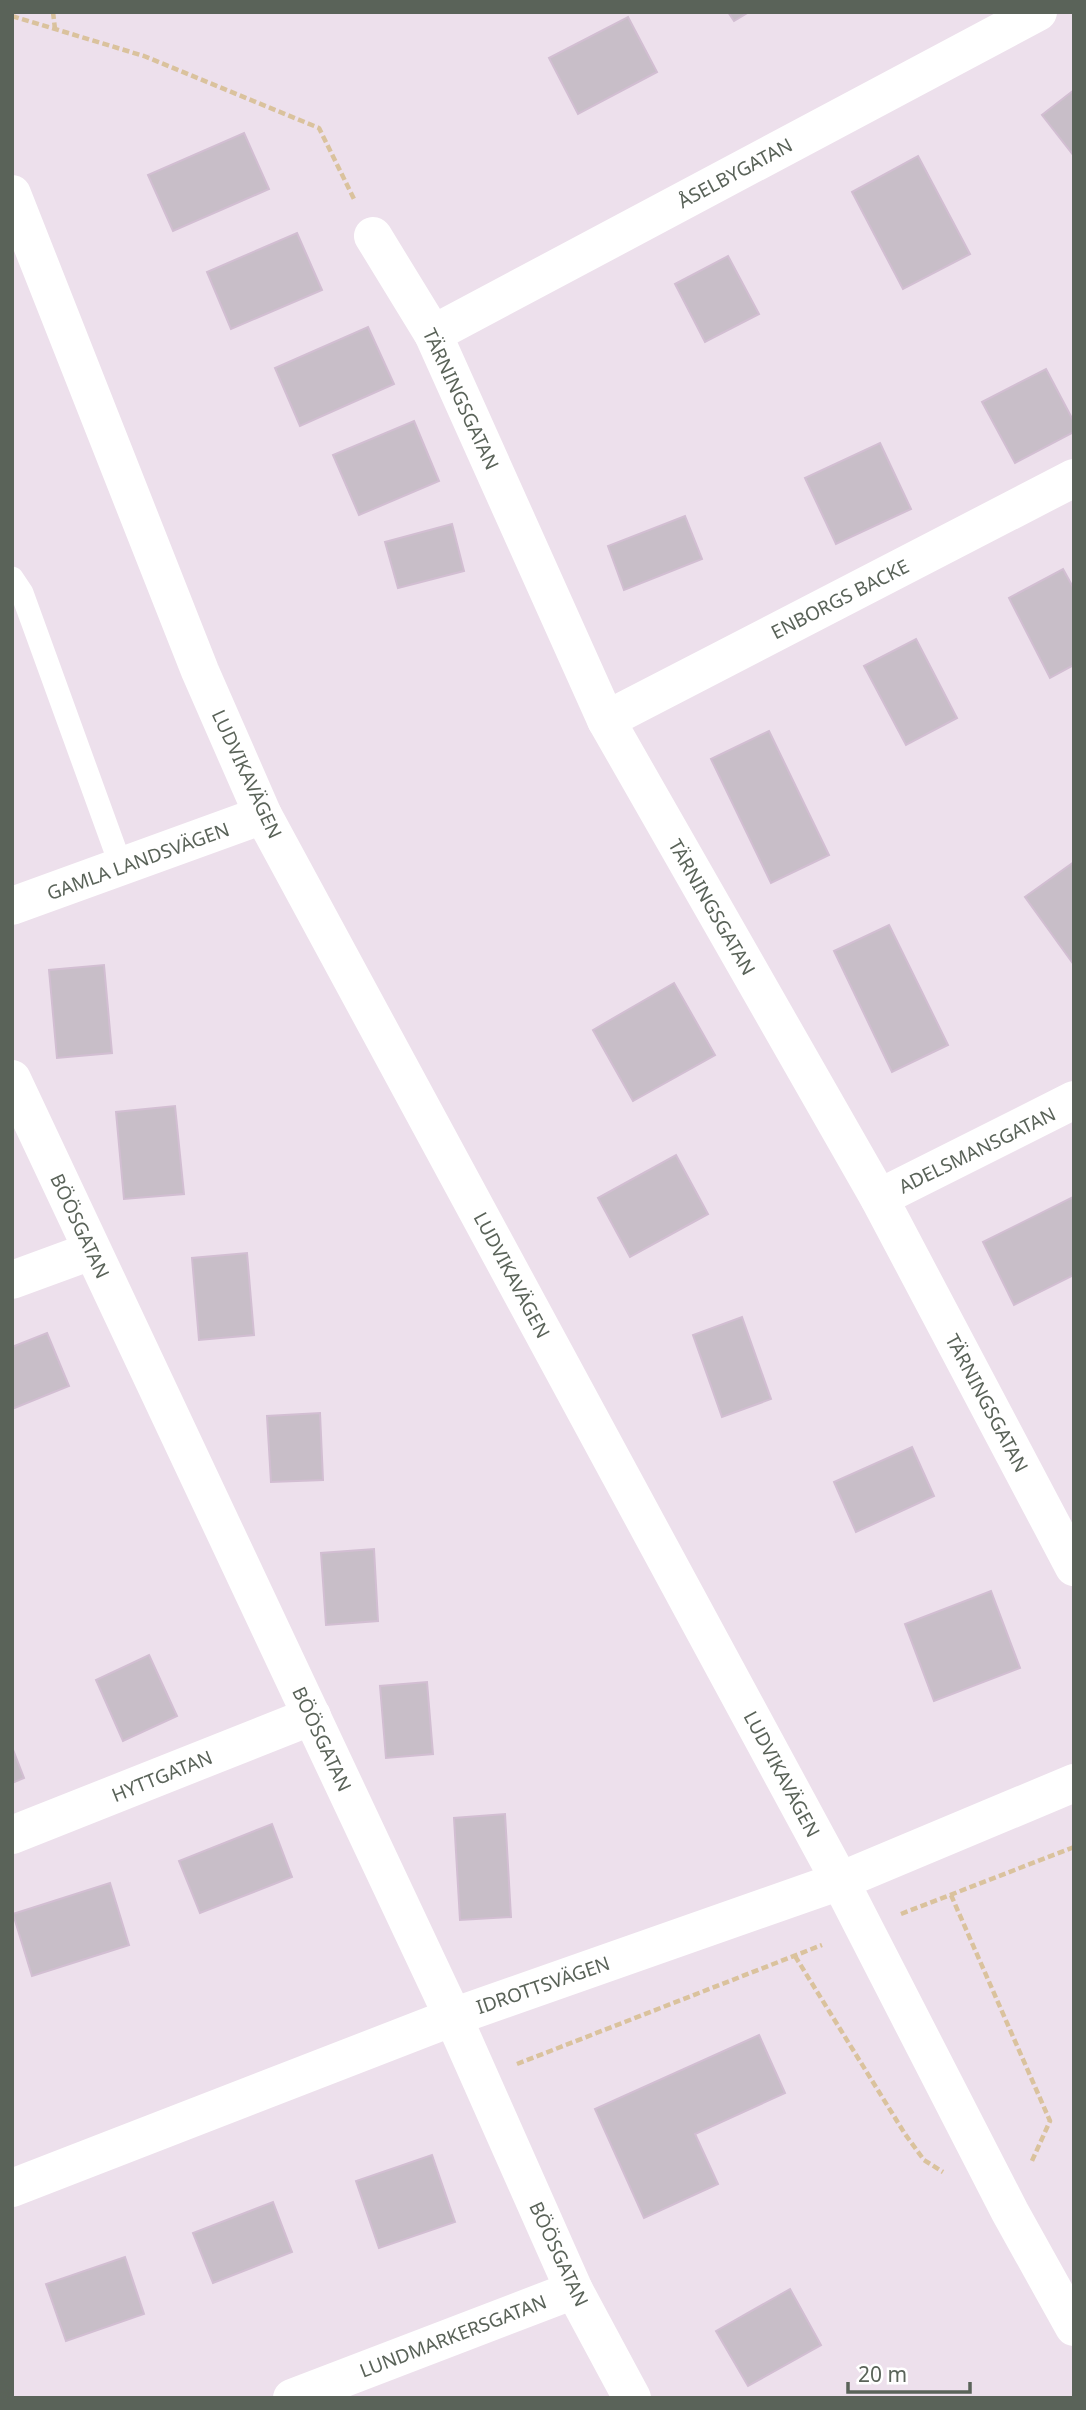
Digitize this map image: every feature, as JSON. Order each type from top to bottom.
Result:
[{"type":"street","name":"ÅSELBYGATAN","points":[[433,334],[1038,12]]},
{"type":"street","name":"LUDVIKAVÄGEN","points":[[12,194],[200,671],[263,815],[840,1881],[1010,2212],[1074,2328]]},
{"type":"street","name":"TÄRNINGSGATAN","points":[[373,236],[433,334],[606,720],[879,1198],[1074,1567]]},
{"type":"street","name":"ENBORGS BACKE","points":[[606,720],[1074,478]]},
{"type":"street","name":"GAMLA LANDSVÄGEN","points":[[12,906],[263,815]]},
{"type":"street","name":"BÖÖSGATAN","points":[[12,1079],[453,2017],[574,2290],[632,2398]]},
{"type":"street","name":"ADELSMANSGATAN","points":[[879,1198],[1074,1100]]},
{"type":"street","points":[[12,1280],[91,1251]]},
{"type":"street","name":"HYTTGATAN","points":[[12,1835],[312,1716]]},
{"type":"street","name":"IDROTTSVÄGEN","points":[[12,2188],[453,2017],[840,1881],[1074,1783]]},
{"type":"street","name":"LUNDMARKERSGATAN","points":[[292,2398],[574,2290]]},
{"type":"lane","points":[[12,578],[22,593],[121,866]]},
{"type":"path","points":[[53,12],[55,29]]},
{"type":"path","points":[[12,16],[144,56],[319,128],[373,236]]},
{"type":"path","points":[[900,1915],[1074,1847]]},
{"type":"path","points":[[951,1895],[1050,2122],[1010,2212]]},
{"type":"path","points":[[481,2079],[822,1945]]},
{"type":"path","points":[[795,1956],[905,2134],[924,2160],[946,2173]]},
{"type":"building","points":[[728,12],[749,12],[734,21]]},
{"type":"building","points":[[628,17],[657,72],[578,114],[549,58]]},
{"type":"building","points":[[1074,90],[1074,156],[1042,115]]},
{"type":"building","points":[[244,133],[269,189],[173,231],[148,175]]},
{"type":"building","points":[[918,156],[970,254],[903,289],[852,192]]},
{"type":"building","points":[[297,233],[322,290],[231,329],[207,272]]},
{"type":"building","points":[[728,256],[759,314],[705,342],[675,284]]},
{"type":"building","points":[[368,327],[394,384],[300,426],[275,368]]},
{"type":"building","points":[[1046,369],[1074,422],[1074,432],[1015,463],[982,402]]},
{"type":"building","points":[[414,421],[439,481],[359,515],[333,455]]},
{"type":"building","points":[[880,443],[911,509],[836,544],[805,478]]},
{"type":"building","points":[[685,516],[702,559],[624,590],[608,546]]},
{"type":"building","points":[[452,524],[464,571],[398,588],[385,542]]},
{"type":"building","points":[[1063,569],[1074,589],[1074,665],[1050,678],[1009,598]]},
{"type":"building","points":[[916,639],[957,718],[906,745],[864,666]]},
{"type":"building","points":[[769,731],[829,855],[771,883],[711,759]]},
{"type":"building","points":[[1074,862],[1074,965],[1025,897]]},
{"type":"building","points":[[889,925],[948,1045],[892,1072],[834,951]]},
{"type":"building","points":[[104,965],[112,1053],[57,1058],[49,970]]},
{"type":"building","points":[[674,983],[715,1055],[633,1101],[593,1030]]},
{"type":"building","points":[[175,1106],[184,1194],[124,1199],[116,1112]]},
{"type":"building","points":[[676,1155],[708,1214],[630,1257],[598,1198]]},
{"type":"building","points":[[1073,1197],[1074,1275],[1014,1305],[983,1242]]},
{"type":"building","points":[[247,1253],[254,1335],[199,1340],[192,1258]]},
{"type":"building","points":[[742,1317],[771,1399],[722,1417],[693,1335]]},
{"type":"building","points":[[47,1333],[69,1386],[12,1409],[12,1347]]},
{"type":"building","points":[[320,1413],[323,1480],[271,1482],[267,1416]]},
{"type":"building","points":[[912,1447],[934,1496],[856,1532],[834,1482]]},
{"type":"building","points":[[374,1549],[378,1621],[326,1625],[321,1553]]},
{"type":"building","points":[[991,1591],[1020,1668],[934,1701],[905,1624]]},
{"type":"building","points":[[149,1655],[177,1716],[123,1741],[96,1680]]},
{"type":"building","points":[[427,1682],[433,1754],[386,1758],[380,1686]]},
{"type":"building","points":[[12,1747],[24,1778],[12,1783]]},
{"type":"building","points":[[505,1814],[511,1917],[460,1920],[454,1818]]},
{"type":"building","points":[[272,1824],[292,1877],[200,1913],[179,1861]]},
{"type":"building","points":[[110,1883],[129,1945],[32,1976],[13,1914]]},
{"type":"building","points":[[759,2035],[785,2093],[695,2134],[718,2184],[644,2218],[595,2109]]},
{"type":"building","points":[[432,2155],[455,2222],[379,2248],[356,2181]]},
{"type":"building","points":[[273,2202],[292,2252],[213,2283],[193,2233]]},
{"type":"building","points":[[125,2257],[144,2314],[66,2341],[46,2284]]},
{"type":"building","points":[[790,2289],[821,2345],[748,2386],[716,2331]]}]
